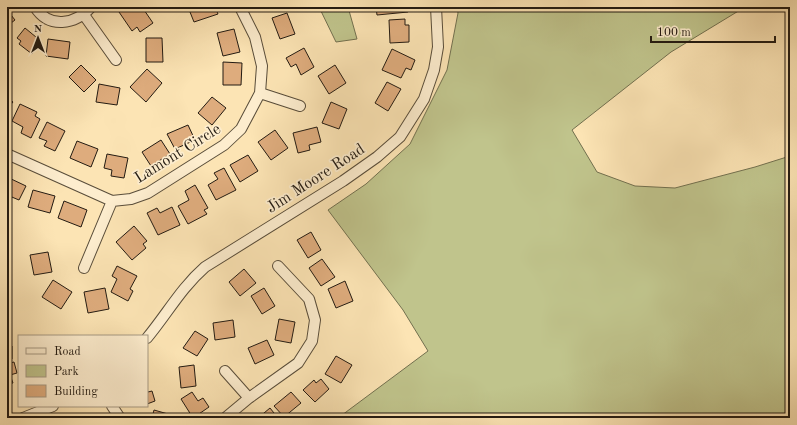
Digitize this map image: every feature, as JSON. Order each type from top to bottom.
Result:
[{"type":"street","points":[[35,7],[52,20],[67,23],[84,15],[91,7]]},
{"type":"street","name":"Lamont Circle","points":[[112,201],[131,199],[148,193],[224,145],[241,129],[260,93],[262,66],[255,37],[240,7]]},
{"type":"street","name":"Jim Moore Road","points":[[148,337],[176,298],[191,280],[205,267],[343,181],[377,157],[400,137],[420,107],[434,70],[438,47],[436,7]]},
{"type":"street","points":[[84,15],[116,60]]},
{"type":"street","points":[[260,93],[300,106]]},
{"type":"street","points":[[7,154],[112,201],[84,268]]},
{"type":"street","points":[[225,418],[249,398],[298,363],[312,340],[315,320],[309,299],[278,266]]},
{"type":"street","points":[[225,371],[249,398]]},
{"type":"street","points":[[27,417],[51,407]]},
{"type":"street","points":[[113,407],[120,418]]},
{"type":"green space","points":[[51,7],[76,7],[74,9],[54,11]]},
{"type":"green space","points":[[319,7],[348,7],[357,39],[336,42]]},
{"type":"green space","points":[[457,7],[745,7],[671,52],[572,130],[597,172],[635,186],[675,188],[755,167],[790,156],[790,418],[338,418],[428,351],[403,310],[328,210],[366,184],[410,144],[447,70],[458,13]]},
{"type":"building","points":[[126,7],[142,7],[153,23],[140,32],[137,27],[132,31],[119,12]]},
{"type":"building","points":[[188,7],[208,7],[208,9],[215,7],[218,14],[194,22]]},
{"type":"building","points":[[376,7],[407,7],[408,12],[377,15]]},
{"type":"building","points":[[7,10],[15,20],[7,26]]},
{"type":"building","points":[[287,13],[295,34],[280,39],[272,18]]},
{"type":"building","points":[[405,19],[405,25],[409,25],[409,42],[390,43],[389,20]]},
{"type":"building","points":[[25,28],[42,42],[32,54],[19,44],[21,41],[17,38]]},
{"type":"building","points":[[234,29],[240,52],[223,56],[217,33]]},
{"type":"building","points":[[146,38],[162,38],[163,62],[146,62]]},
{"type":"building","points":[[48,39],[70,42],[68,59],[46,56]]},
{"type":"building","points":[[304,48],[314,67],[301,75],[296,64],[291,67],[286,58]]},
{"type":"building","points":[[392,49],[415,60],[411,70],[406,68],[401,78],[382,70]]},
{"type":"building","points":[[223,62],[242,63],[241,85],[223,85]]},
{"type":"building","points":[[81,65],[96,80],[84,92],[69,77]]},
{"type":"building","points":[[335,65],[346,83],[329,94],[318,76]]},
{"type":"building","points":[[147,69],[162,83],[146,102],[130,87]]},
{"type":"building","points":[[387,82],[401,89],[388,111],[375,103]]},
{"type":"building","points":[[99,84],[120,88],[117,105],[96,102]]},
{"type":"building","points":[[7,97],[13,102],[7,109]]},
{"type":"building","points":[[212,97],[226,108],[212,125],[198,113]]},
{"type":"building","points":[[331,102],[347,109],[339,129],[322,123]]},
{"type":"building","points":[[20,104],[37,112],[35,116],[40,119],[31,138],[21,133],[23,127],[12,121]]},
{"type":"building","points":[[47,122],[65,131],[55,151],[44,146],[47,141],[39,138]]},
{"type":"building","points":[[188,125],[195,140],[175,149],[167,134]]},
{"type":"building","points":[[317,127],[321,142],[309,145],[310,150],[298,153],[293,133]]},
{"type":"building","points":[[275,130],[288,148],[271,160],[258,142]]},
{"type":"building","points":[[161,140],[170,154],[151,166],[142,152]]},
{"type":"building","points":[[77,141],[98,149],[91,167],[70,158]]},
{"type":"building","points":[[107,154],[128,158],[124,178],[111,176],[112,170],[104,168]]},
{"type":"building","points":[[248,155],[258,171],[240,182],[230,165]]},
{"type":"building","points":[[224,168],[236,190],[216,200],[208,185],[218,179],[214,173]]},
{"type":"building","points":[[7,177],[26,186],[19,200],[7,195]]},
{"type":"building","points":[[195,185],[208,208],[204,210],[207,214],[188,224],[178,206],[189,200],[185,191]]},
{"type":"building","points":[[33,190],[55,196],[50,213],[28,207]]},
{"type":"building","points":[[64,201],[87,210],[81,227],[58,218]]},
{"type":"building","points":[[172,207],[180,225],[158,235],[147,213],[157,208],[160,213]]},
{"type":"building","points":[[134,226],[147,241],[143,244],[146,248],[132,260],[116,242]]},
{"type":"building","points":[[311,232],[321,250],[308,258],[297,240]]},
{"type":"building","points":[[48,252],[52,272],[34,275],[30,255]]},
{"type":"building","points":[[322,259],[335,277],[321,286],[309,268]]},
{"type":"building","points":[[117,266],[137,276],[130,289],[133,291],[128,301],[111,292],[117,279],[112,276]]},
{"type":"building","points":[[244,269],[256,283],[240,296],[229,282]]},
{"type":"building","points":[[53,280],[72,292],[61,309],[42,297]]},
{"type":"building","points":[[345,281],[353,301],[336,308],[328,289]]},
{"type":"building","points":[[105,288],[109,309],[88,313],[84,292]]},
{"type":"building","points":[[264,288],[275,306],[262,314],[251,296]]},
{"type":"building","points":[[279,319],[295,322],[291,343],[275,340]]},
{"type":"building","points":[[233,320],[235,337],[215,340],[213,323]]},
{"type":"building","points":[[195,331],[208,339],[197,356],[183,348]]},
{"type":"building","points":[[267,340],[274,355],[255,364],[248,348]]},
{"type":"building","points":[[7,346],[12,346],[12,359],[7,359]]},
{"type":"building","points":[[336,356],[352,365],[341,383],[325,374]]},
{"type":"building","points":[[14,362],[17,373],[10,375],[13,383],[7,384],[7,364]]},
{"type":"building","points":[[194,365],[196,386],[181,388],[179,367]]},
{"type":"building","points":[[321,379],[329,389],[315,402],[303,390],[314,380],[316,383]]},
{"type":"building","points":[[152,391],[155,401],[148,404],[148,392]]},
{"type":"building","points":[[192,392],[198,401],[203,398],[209,407],[193,418],[181,399]]},
{"type":"building","points":[[291,392],[301,403],[284,417],[274,406]]},
{"type":"building","points":[[270,408],[278,418],[258,418]]},
{"type":"building","points":[[154,410],[175,416],[174,418],[152,418]]}]
